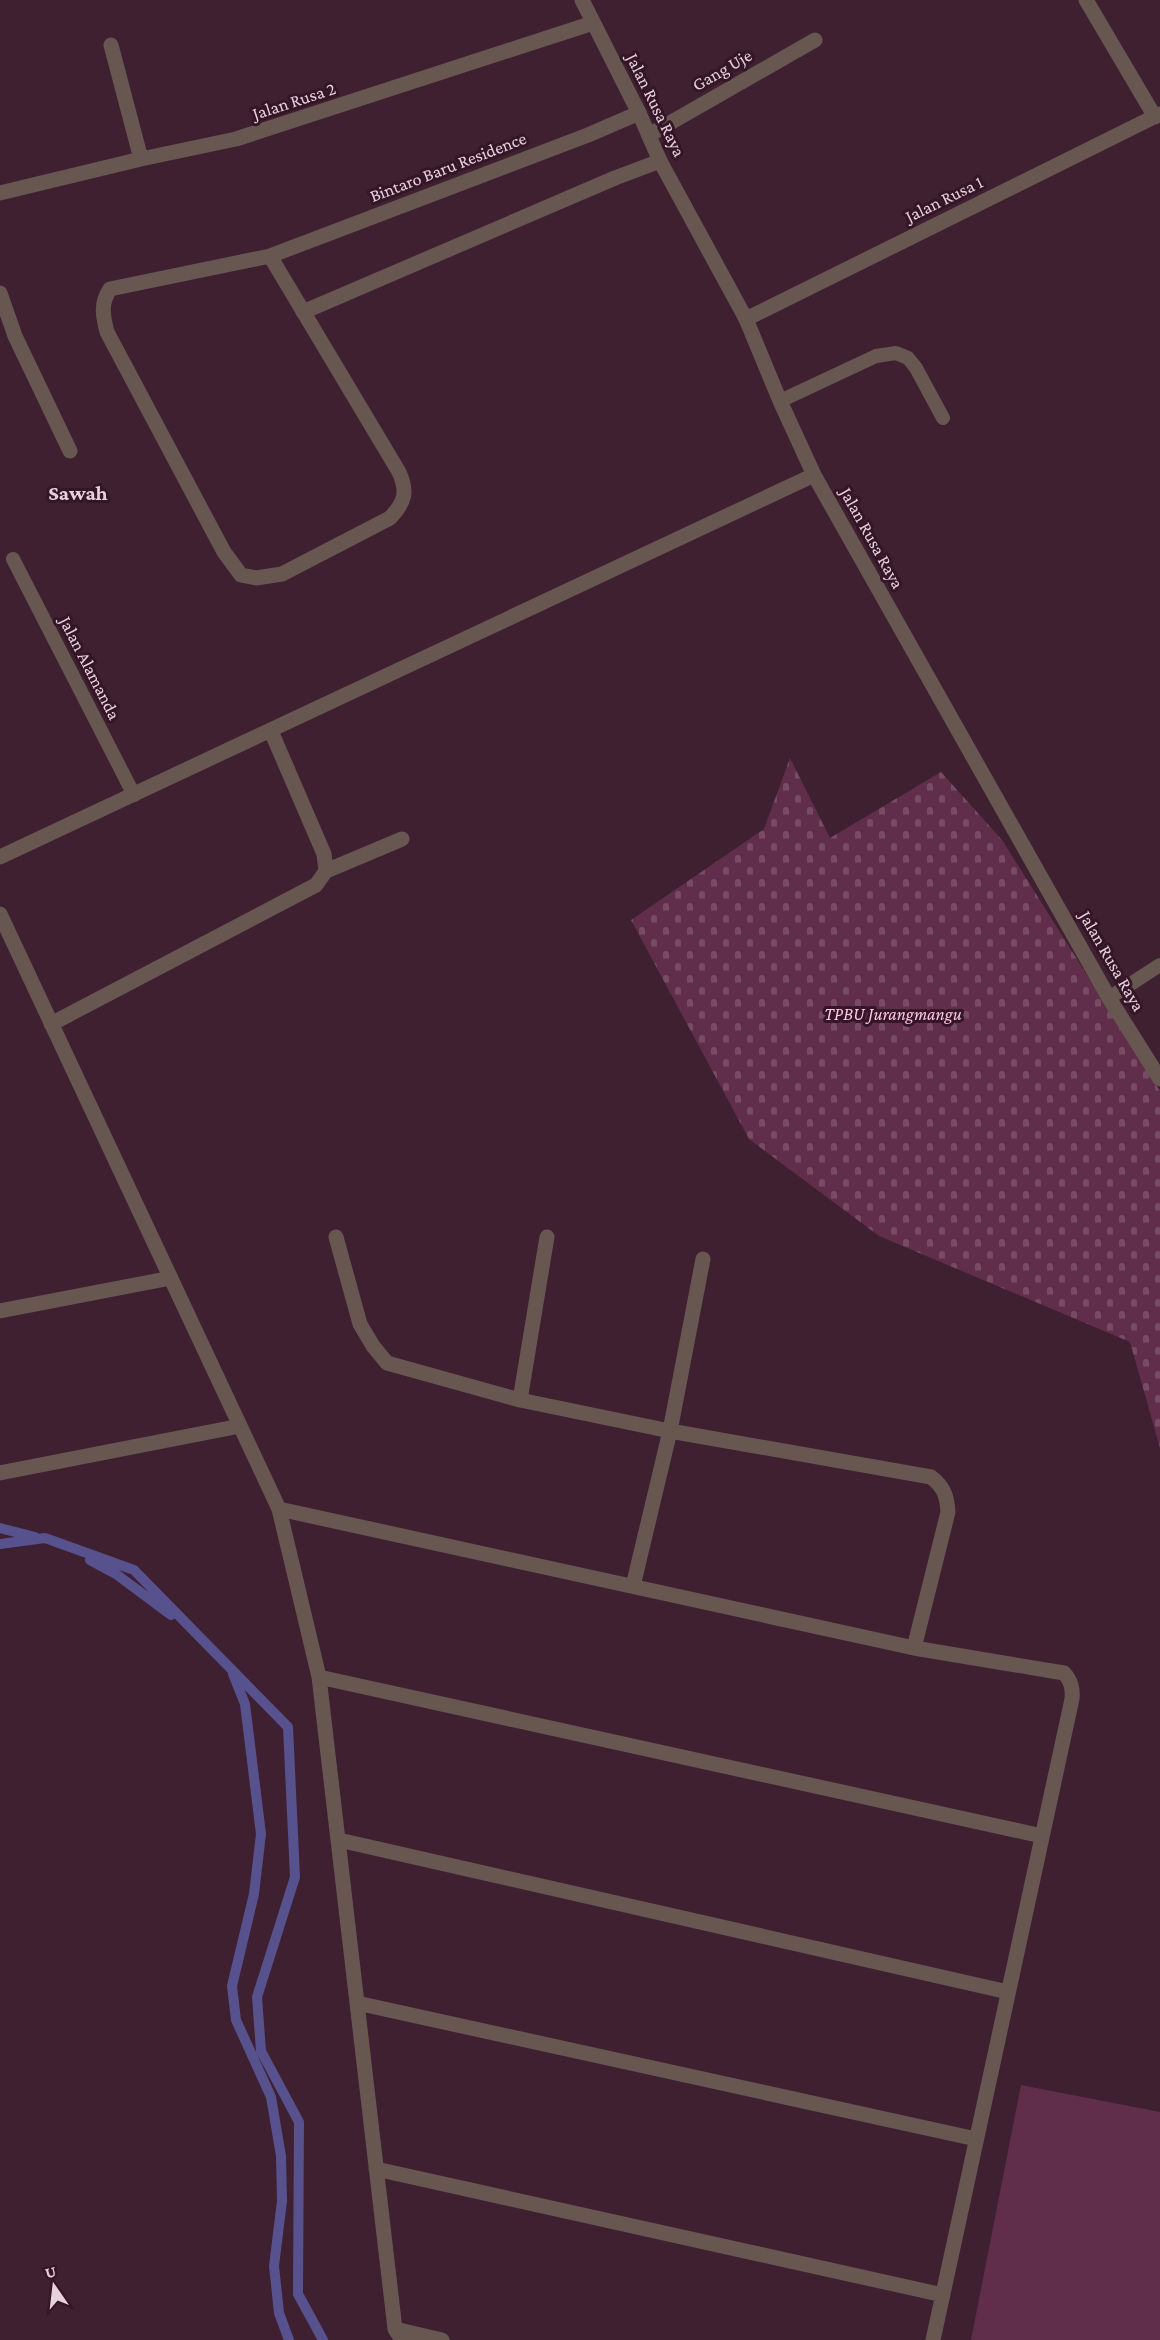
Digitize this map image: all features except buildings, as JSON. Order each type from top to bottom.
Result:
[{"type":"street","name":"Jalan Rusa Raya","points":[[582,0],[660,160],[746,319],[814,476],[1109,998],[1160,1079]]},
{"type":"street","points":[[1086,0],[1157,115]]},
{"type":"street","name":"Jalan Rusa 2","points":[[0,193],[236,139],[593,23]]},
{"type":"street","name":"Gang Uje","points":[[649,135],[815,40]]},
{"type":"street","points":[[111,45],[141,159]]},
{"type":"street","name":"Bintaro Baru Residence","points":[[303,312],[399,472],[405,485],[405,494],[399,509],[390,518],[282,574],[256,578],[241,575],[224,552],[107,333],[103,307],[110,289],[270,256],[588,135],[639,113]]},
{"type":"street","name":"Jalan Rusa 1","points":[[746,319],[1157,115]]},
{"type":"street","points":[[270,256],[303,312],[660,160]]},
{"type":"street","points":[[0,293],[15,336],[70,451]]},
{"type":"street","points":[[0,857],[814,476]]},
{"type":"street","points":[[271,731],[324,854],[326,871]]},
{"type":"street","points":[[51,1024],[315,885],[326,871],[402,839]]},
{"type":"street","points":[[0,914],[279,1509],[319,1677],[376,2169],[398,2335],[442,2340]]},
{"type":"street","points":[[336,1237],[360,1324],[373,1346],[387,1363],[520,1400],[670,1431],[931,1477],[939,1484],[947,1497],[948,1512],[914,1648]]},
{"type":"street","points":[[520,1400],[547,1237]]},
{"type":"street","points":[[633,1586],[670,1431],[703,1259]]},
{"type":"street","points":[[0,1311],[171,1278]]},
{"type":"street","points":[[0,1473],[240,1426]]},
{"type":"street","points":[[279,1509],[914,1648],[1064,1673],[1068,1677],[1072,1684],[1072,1699],[933,2340]]},
{"type":"street","points":[[319,1677],[1042,1836]]},
{"type":"street","points":[[339,1840],[1008,1992]]},
{"type":"street","points":[[357,2003],[976,2139]]},
{"type":"street","points":[[376,2169],[943,2295]]},
{"type":"lane","points":[[780,401],[876,356],[896,353],[908,358],[916,368],[943,418]]},
{"type":"lane","name":"Jalan Alamanda","points":[[13,559],[134,795]]},
{"type":"lane","points":[[1109,998],[1160,965]]},
{"type":"green space","name":"TPBU Jurangmangu","points":[[790,758],[830,838],[941,772],[1002,840],[1160,1091],[1160,1448],[1130,1342],[879,1236],[749,1139],[631,920],[764,829]]},
{"type":"green space","points":[[1021,2085],[1160,2112],[1160,2340],[971,2340]]},
{"type":"waterway","points":[[0,1528],[35,1537]]},
{"type":"waterway","points":[[0,1544],[45,1538],[134,1570],[288,1727],[295,1877],[257,1997],[261,2051],[299,2122],[298,2294],[323,2340]]},
{"type":"waterway","points":[[90,1560],[116,1574],[171,1615]]},
{"type":"waterway","points":[[233,1674],[245,1704],[261,1834],[254,1894],[232,1986],[236,2020],[271,2097],[281,2156],[282,2201],[274,2266],[279,2313],[289,2340]]},
{"type":"district","name":"Sawah","points":[[78,493]]}]
